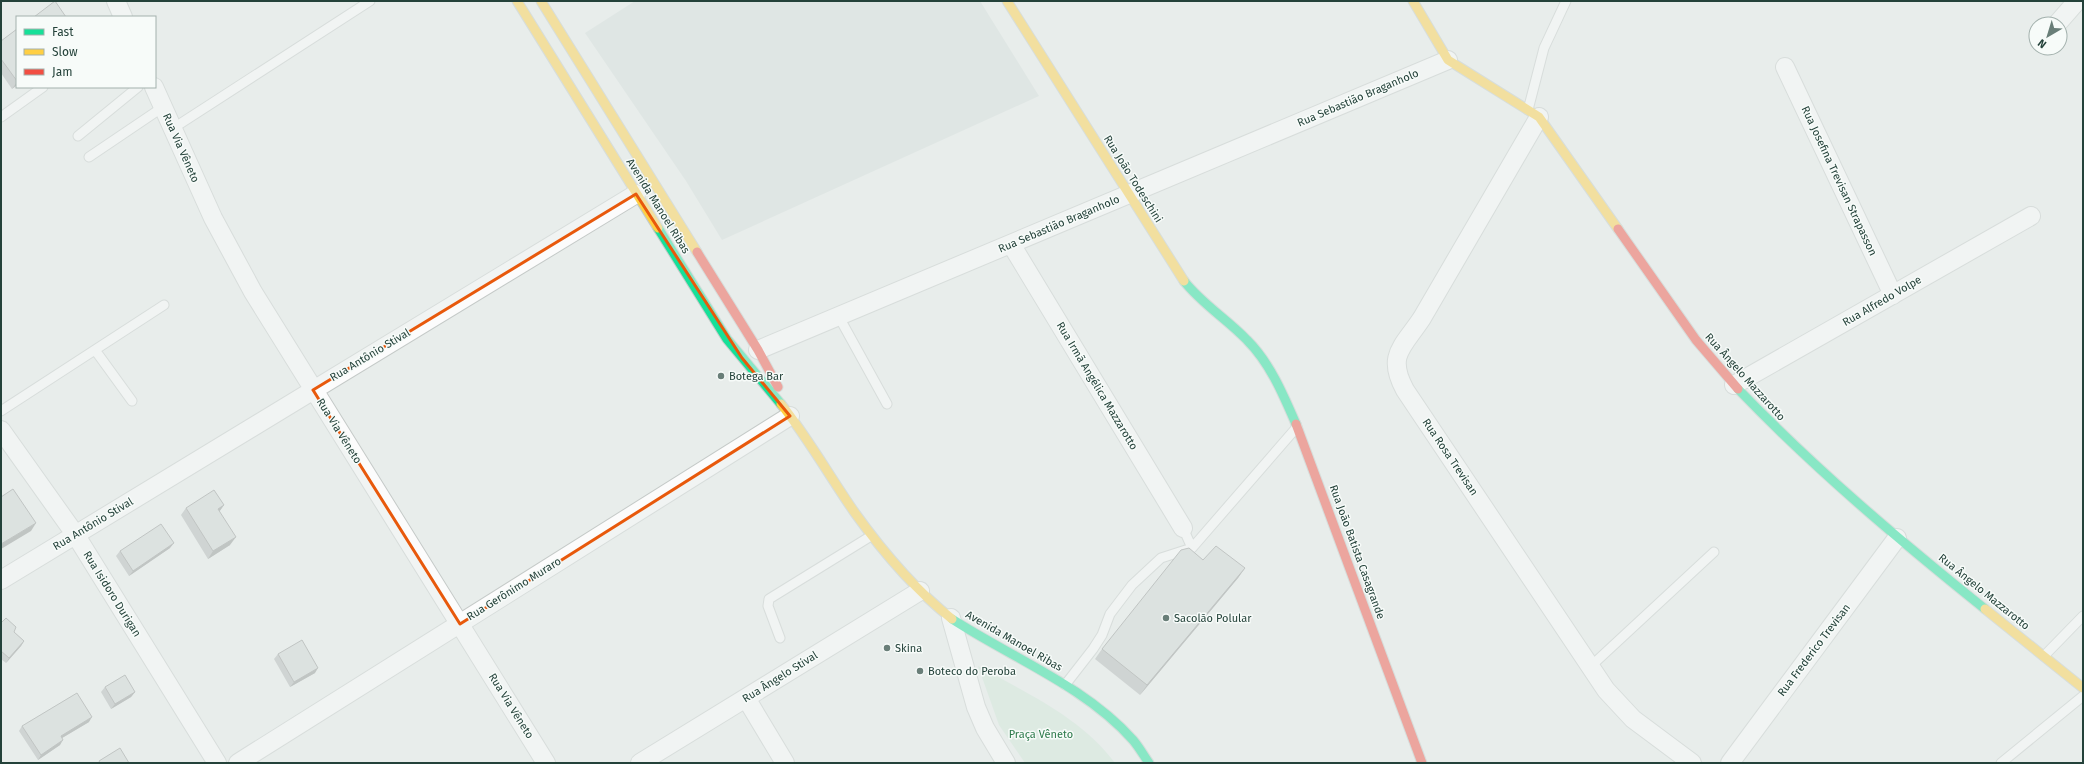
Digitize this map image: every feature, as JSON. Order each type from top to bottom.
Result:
[{"type":"street","points":[[116,1],[123,16]]},
{"type":"street","name":"Avenida Manoel Ribas","points":[[517,1],[727,339],[790,416],[871,536],[903,575],[951,618],[986,641],[1066,685],[1084,697],[1120,726],[1150,763]]},
{"type":"street","name":"Avenida Manoel Ribas","points":[[541,1],[758,350],[779,390],[790,416]]},
{"type":"street","name":"Rua João Todeschini","points":[[1007,1],[1190,290],[1233,327],[1259,353]]},
{"type":"street","name":"Rua Ângelo Mazzarotto","points":[[1413,1],[1448,60],[1534,114],[1696,340],[1734,385],[1799,452],[1897,538],[2083,688]]},
{"type":"street","points":[[2064,16],[2076,1]]},
{"type":"street","name":"Rua Sebastião Braganholo","points":[[758,350],[1448,60]]},
{"type":"street","name":"Rua Josefina Trevisan Strapasson","points":[[1785,67],[1893,295]]},
{"type":"street","name":"Rua Via Vêneto","points":[[154,88],[213,218],[232,255],[313,390],[546,763]]},
{"type":"street","name":"Rua Rosa Trevisan","points":[[1534,114],[1422,318],[1400,349],[1395,367],[1405,390],[1590,667],[1615,701],[1633,719],[1692,763]]},
{"type":"street","name":"Rua Antônio Stival","points":[[1,580],[636,194]]},
{"type":"street","name":"Rua Alfredo Volpe","points":[[1734,385],[2031,216]]},
{"type":"street","name":"Rua Irmã Angélica Mazzarotto","points":[[1011,244],[1183,528]]},
{"type":"street","name":"Rua João Batista Casagrande","points":[[1259,353],[1278,384],[1297,426],[1422,763]]},
{"type":"street","name":"Rua Gerônimo Muraro","points":[[238,763],[790,416]]},
{"type":"street","name":"Rua Isidoro Durigan","points":[[3,437],[75,534],[217,763]]},
{"type":"street","name":"Rua Frederico Trevisan","points":[[1730,763],[1897,538]]},
{"type":"street","name":"Rua Ângelo Stival","points":[[640,763],[920,591]]},
{"type":"street","points":[[951,618],[976,707],[985,728],[1006,763]]},
{"type":"street","points":[[746,698],[785,763]]},
{"type":"lane","points":[[172,129],[370,1]]},
{"type":"lane","points":[[1534,114],[1544,48],[1566,1]]},
{"type":"lane","points":[[1,117],[42,88]]},
{"type":"lane","points":[[78,136],[137,88]]},
{"type":"lane","points":[[89,157],[163,108]]},
{"type":"lane","points":[[1,411],[164,305]]},
{"type":"lane","points":[[838,317],[887,404]]},
{"type":"lane","points":[[95,350],[132,401]]},
{"type":"lane","points":[[1066,685],[1093,649],[1102,635],[1110,614],[1132,585],[1161,558],[1192,548],[1297,426]]},
{"type":"lane","points":[[1183,528],[1192,548]]},
{"type":"lane","points":[[780,638],[768,606],[769,599],[871,536]]},
{"type":"lane","points":[[1590,667],[1714,552]]},
{"type":"lane","points":[[2044,656],[2083,616]]},
{"type":"lane","points":[[2001,763],[2083,696]]},
{"type":"highlighted area","points":[[636,194],[742,358],[790,416],[460,624],[313,390]]},
{"type":"shaded area","points":[[635,1],[980,1],[1039,96],[722,240],[686,181],[585,33]]},
{"type":"green space","name":"Praça Vêneto","points":[[978,666],[1052,707],[1069,719],[1086,732],[1115,763],[1025,763],[999,725]]},
{"type":"building","points":[[55,1],[65,16],[35,16]]},
{"type":"building","points":[[16,30],[16,80],[1,59],[1,41]]},
{"type":"building","points":[[13,489],[36,523],[1,544],[1,497]]},
{"type":"building","points":[[214,490],[224,505],[218,509],[236,537],[213,551],[186,508]]},
{"type":"building","points":[[161,524],[174,543],[133,571],[120,551]]},
{"type":"building","name":"Sacolão Polular","points":[[1216,546],[1245,568],[1147,685],[1102,649],[1181,550],[1189,548],[1203,560]]},
{"type":"building","points":[[6,618],[16,627],[14,632],[24,641],[9,658],[1,651],[1,623]]},
{"type":"building","points":[[302,640],[318,668],[294,682],[278,654]]},
{"type":"building","points":[[125,675],[135,692],[115,704],[105,687]]},
{"type":"building","points":[[77,693],[92,717],[61,736],[63,740],[41,755],[22,726]]},
{"type":"building","points":[[120,748],[129,763],[100,763],[99,761]]},
{"type":"traffic: fast","points":[[658,228],[727,339],[781,404]]},
{"type":"traffic: fast","points":[[1184,281],[1199,297],[1239,332],[1263,359],[1275,379],[1296,424]]},
{"type":"traffic: fast","points":[[1738,389],[1827,476],[1921,557],[1985,609]]},
{"type":"traffic: fast","points":[[952,619],[1047,674],[1093,704],[1114,721],[1133,740],[1149,763]]},
{"type":"traffic: slow","points":[[517,1],[658,228]]},
{"type":"traffic: slow","points":[[541,1],[697,252]]},
{"type":"traffic: slow","points":[[1007,1],[1184,281]]},
{"type":"traffic: slow","points":[[1413,1],[1448,60],[1539,117],[1618,229]]},
{"type":"traffic: slow","points":[[781,404],[855,513],[877,542],[912,583],[952,619]]},
{"type":"traffic: slow","points":[[1985,609],[2083,688]]},
{"type":"traffic: jam","points":[[1618,229],[1696,340],[1738,389]]},
{"type":"traffic: jam","points":[[697,252],[758,350],[778,387]]},
{"type":"traffic: jam","points":[[1296,424],[1422,763]]},
{"type":"place","name":"Botega Bar","points":[[721,376]]},
{"type":"place","name":"Sacolão Polular","points":[[1166,618]]},
{"type":"place","name":"Skina","points":[[887,648]]},
{"type":"place","name":"Boteco do Peroba","points":[[920,671]]}]
